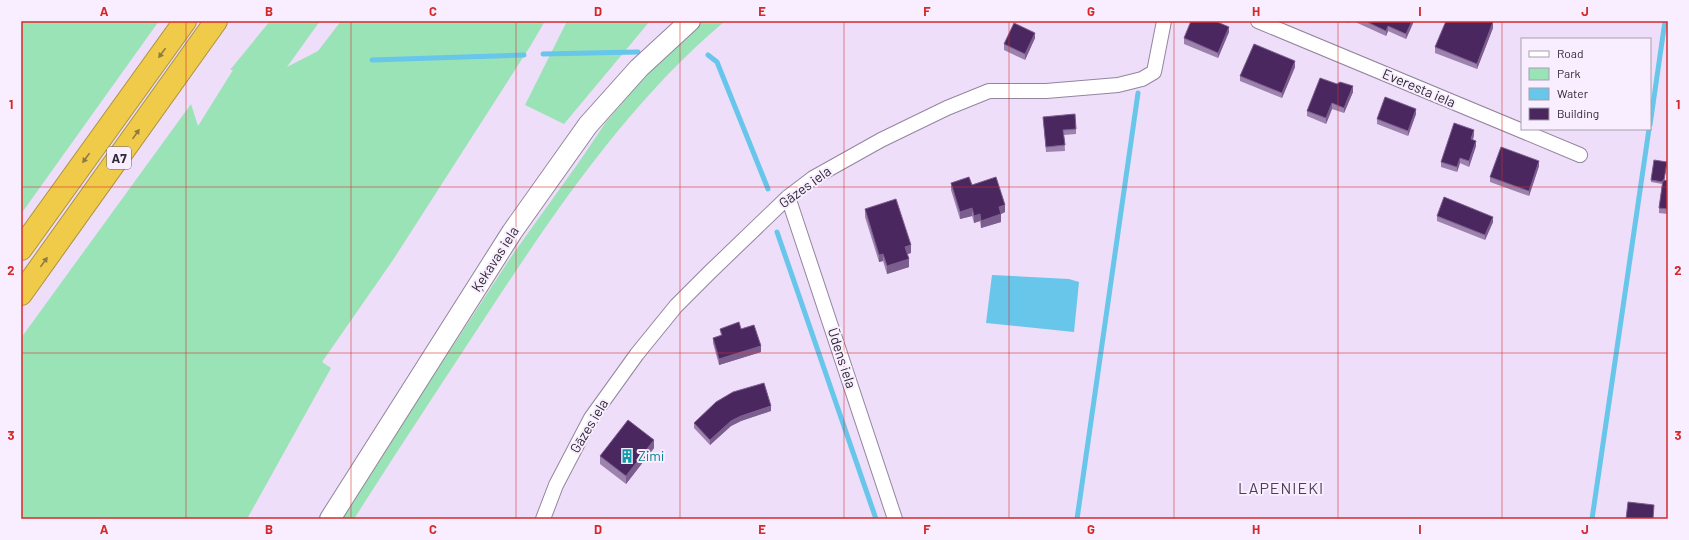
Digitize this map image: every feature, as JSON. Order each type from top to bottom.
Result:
[{"type":"highway","name":"A7","points":[[21,249],[185,21]]},
{"type":"highway","name":"A7","points":[[21,294],[216,21]]},
{"type":"main road","name":"Ķekavas iela","points":[[330,519],[512,232],[584,132],[639,68],[690,21]]},
{"type":"street","name":"Gāzes iela","points":[[543,519],[556,485],[591,418],[637,354],[676,306],[788,196],[813,178],[881,140],[947,108],[989,91],[1046,91],[1118,85],[1142,80],[1154,72],[1164,21]]},
{"type":"street","name":"Everesta iela","points":[[1258,21],[1521,130]]},
{"type":"street","name":"Everesta iela","points":[[1522,130],[1580,154]]},
{"type":"street","name":"Ūdens iela","points":[[788,196],[895,519]]},
{"type":"green space","points":[[21,21],[159,21],[21,214]]},
{"type":"green space","points":[[270,21],[320,21],[287,67],[318,51],[341,21],[545,21],[393,260],[322,362],[331,368],[247,519],[21,519],[21,338],[191,104],[198,126],[233,70],[230,70]]},
{"type":"green space","points":[[567,21],[650,21],[564,124],[525,105]]},
{"type":"green space","points":[[702,21],[725,21],[658,85],[627,119],[598,155],[518,268],[354,519],[340,519],[513,254],[606,122],[636,87],[675,46]]},
{"type":"water","points":[[992,275],[1069,279],[1079,282],[1074,332],[986,323]]},
{"type":"building","points":[[1191,21],[1215,21],[1229,27],[1218,53],[1184,38]]},
{"type":"building","points":[[1365,21],[1412,21],[1406,34],[1388,26],[1386,31]]},
{"type":"building","points":[[1446,21],[1493,22],[1477,64],[1435,47]]},
{"type":"building","points":[[1014,23],[1035,33],[1025,54],[1004,44]]},
{"type":"building","points":[[1254,44],[1295,61],[1282,93],[1240,76]]},
{"type":"building","points":[[1320,78],[1337,84],[1340,82],[1353,86],[1344,108],[1332,103],[1326,118],[1307,111]]},
{"type":"building","points":[[1385,97],[1416,109],[1408,131],[1377,119]]},
{"type":"building","points":[[1075,114],[1076,129],[1063,130],[1065,145],[1046,147],[1043,117]]},
{"type":"building","points":[[1454,123],[1474,130],[1471,139],[1476,141],[1469,161],[1460,158],[1457,167],[1441,162]]},
{"type":"building","points":[[1501,147],[1539,161],[1529,191],[1490,177]]},
{"type":"building","points":[[1654,160],[1667,162],[1663,182],[1651,180]]},
{"type":"building","points":[[969,177],[972,185],[996,177],[1005,205],[999,207],[1001,214],[981,221],[980,214],[974,216],[972,208],[960,212],[951,183]]},
{"type":"building","points":[[1663,180],[1668,181],[1668,209],[1659,208]]},
{"type":"building","points":[[1444,197],[1493,217],[1485,235],[1437,216]]},
{"type":"building","points":[[896,199],[911,245],[905,247],[909,259],[887,266],[883,254],[879,255],[865,209]]},
{"type":"building","points":[[739,322],[741,329],[754,325],[761,346],[719,359],[713,338],[722,335],[720,329]]},
{"type":"building","points":[[764,383],[771,406],[731,421],[710,440],[694,423],[716,402],[733,392]]},
{"type":"building","name":"Zimi","points":[[628,420],[654,440],[626,476],[600,456]]},
{"type":"building","points":[[1628,502],[1654,505],[1653,519],[1626,519]]},
{"type":"waterway","points":[[1651,118],[1665,21]]},
{"type":"waterway","points":[[543,54],[638,52]]},
{"type":"waterway","points":[[372,60],[524,55]]},
{"type":"waterway","points":[[708,55],[717,62],[768,189]]},
{"type":"waterway","points":[[1077,519],[1138,93]]},
{"type":"waterway","points":[[1592,519],[1649,130]]},
{"type":"waterway","points":[[777,232],[876,519]]},
{"type":"place","name":"Zimi","points":[[627,456]]},
{"type":"district","name":"LAPENIEKI","points":[[1281,488]]}]
